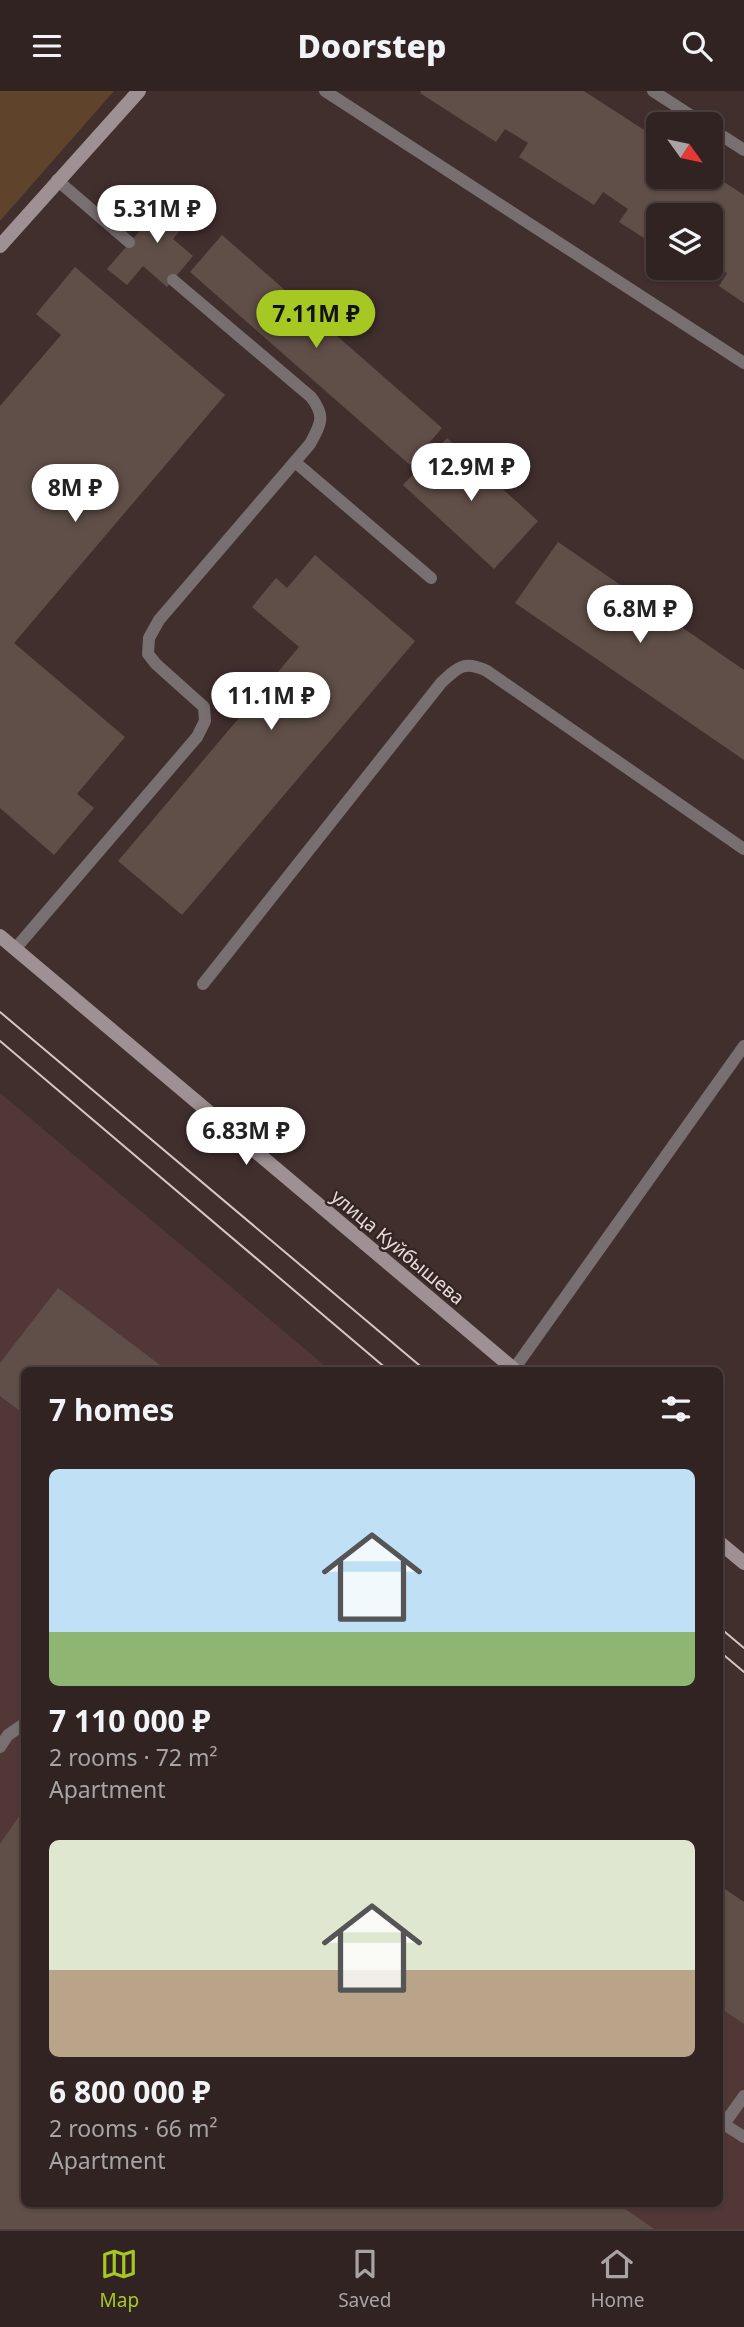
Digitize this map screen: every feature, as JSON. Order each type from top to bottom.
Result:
[{"type":"main road","points":[[0,246],[139,91]]},
{"type":"main road","name":"улица Куйбышева","points":[[0,936],[510,1367]]},
{"type":"main road","points":[[723,1545],[744,1563]]},
{"type":"lane","points":[[325,91],[744,363]]},
{"type":"lane","points":[[653,91],[685,112]]},
{"type":"lane","points":[[723,136],[744,150]]},
{"type":"lane","points":[[57,180],[130,242]]},
{"type":"lane","points":[[15,949],[197,737],[205,721],[204,707],[148,654],[149,638],[159,620],[310,444],[321,423],[320,409],[311,397],[173,280]]},
{"type":"lane","points":[[295,462],[431,578]]},
{"type":"lane","points":[[203,984],[432,694],[457,668],[473,664],[487,671],[744,849]]},
{"type":"lane","points":[[516,1367],[744,1046]]},
{"type":"lane","points":[[0,1747],[8,1735],[21,1726]]},
{"type":"lane","points":[[723,2121],[744,2096]]},
{"type":"lane","points":[[723,2123],[744,2137]]},
{"type":"shaded area","points":[[0,91],[114,91],[0,221]]},
{"type":"shaded area","points":[[0,1093],[326,1367],[21,1367],[21,2207],[723,2207],[723,1888],[744,1902],[744,2229],[0,2229]]},
{"type":"building","points":[[584,91],[646,131],[646,189],[723,189],[723,181],[744,195],[744,303],[719,286],[727,273],[723,270],[723,203],[646,203],[646,239],[619,222],[628,209],[603,192],[594,205],[519,157],[528,143],[505,129],[496,142],[420,93]]},
{"type":"building","points":[[174,191],[197,210],[173,239],[193,256],[167,287],[143,266],[127,285],[107,269]]},
{"type":"building","points":[[222,235],[442,428],[410,465],[190,272]]},
{"type":"building","points":[[75,267],[225,395],[14,643],[125,737],[77,794],[94,808],[54,855],[0,808],[0,406],[61,335],[36,314]]},
{"type":"building","points":[[447,438],[538,521],[494,569],[403,485]]},
{"type":"building","points":[[558,542],[744,670],[744,760],[515,603]]},
{"type":"building","points":[[315,555],[415,641],[182,915],[118,861],[299,647],[252,607],[276,578],[287,588]]},
{"type":"building","points":[[58,1288],[160,1365],[21,1367],[21,1412],[0,1396],[0,1363]]},
{"type":"building","points":[[21,1813],[21,2207],[623,2207],[654,2229],[0,2229],[0,1844]]},
{"type":"building","points":[[723,1888],[744,1902],[744,2024],[723,2010]]},
{"type":"tram line","points":[[0,1012],[421,1367]]},
{"type":"tram line","points":[[0,1041],[384,1367]]},
{"type":"tram line","points":[[723,1630],[744,1648]]},
{"type":"tram line","points":[[723,1654],[744,1672]]}]
